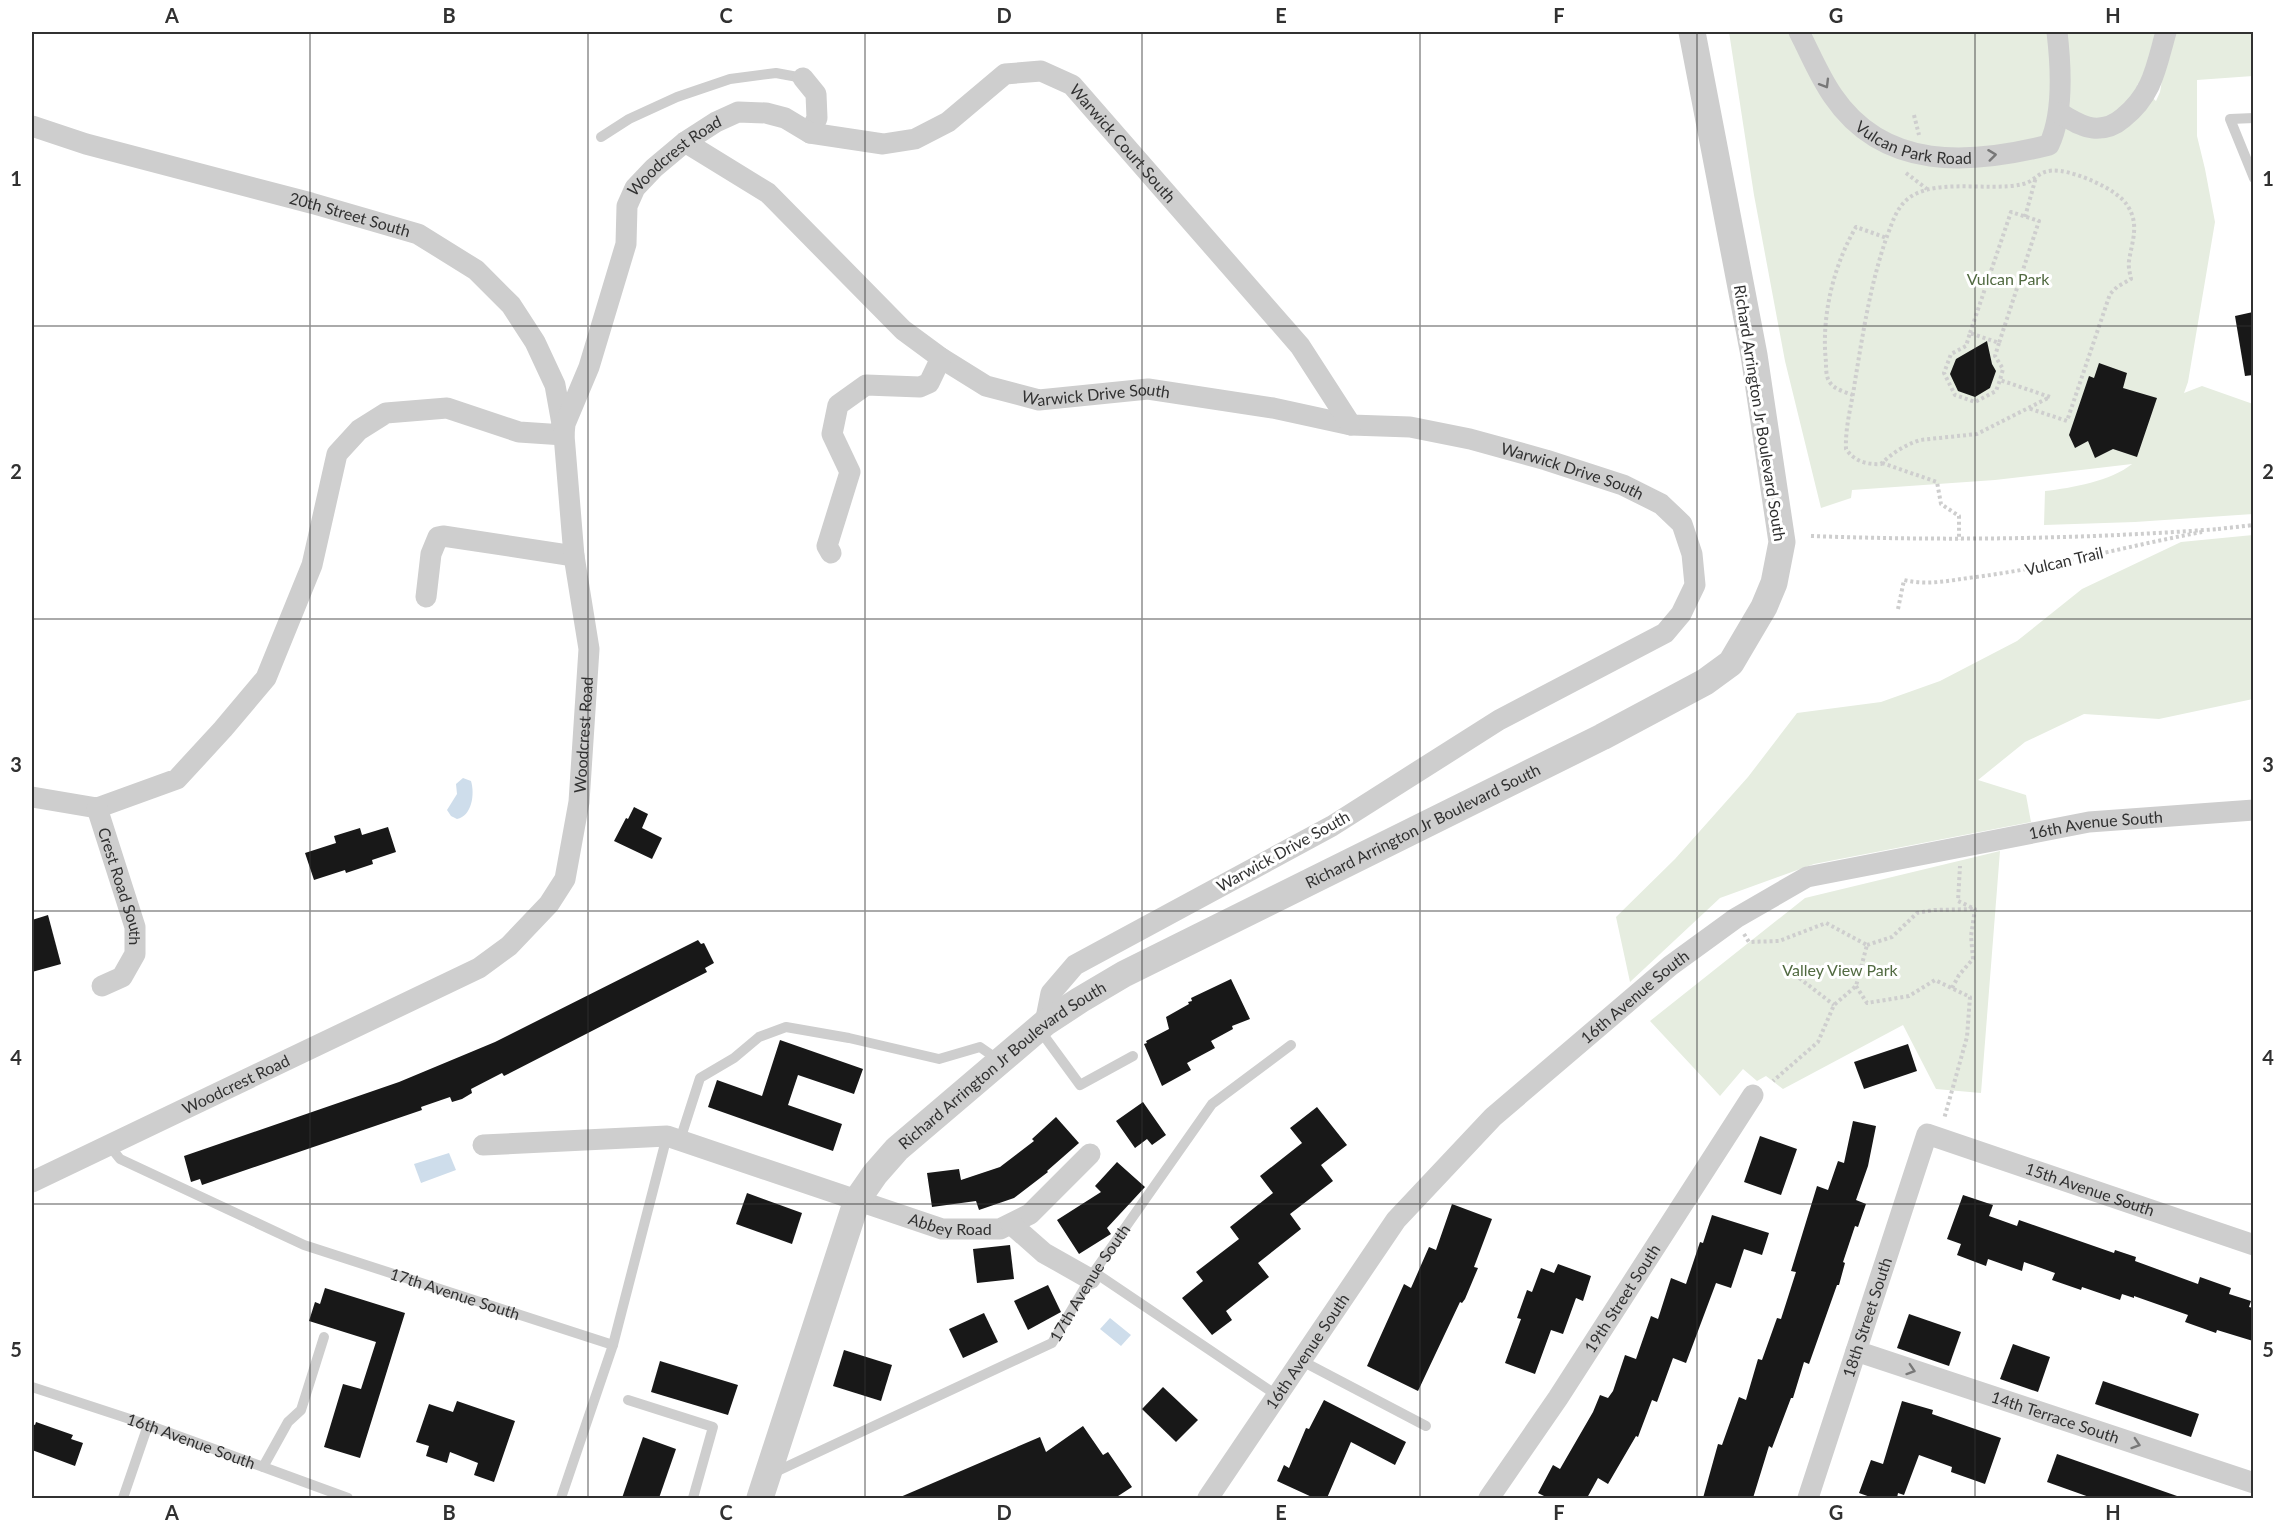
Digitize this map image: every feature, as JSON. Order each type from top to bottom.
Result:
[{"type":"street","name":"Richard Arrington Jr Boulevard South","points":[[763,1487],[857,1200],[875,1174],[897,1149],[1042,1026],[1124,974],[1602,737],[1705,682],[1731,663],[1764,607],[1774,583],[1782,542],[1754,355],[1692,32]]},
{"type":"street","name":"Vulcan Park Road","points":[[1799,32],[1834,98],[1863,130],[1883,143],[1906,152],[1928,158],[1955,158],[2022,151],[2049,145],[2059,113]]},
{"type":"street","points":[[2057,32],[2059,113],[2092,128],[2105,128],[2119,122],[2139,105],[2147,93],[2166,32]]},
{"type":"street","name":"Warwick Court South","points":[[810,133],[883,144],[915,139],[948,122],[1005,74],[1041,71],[1072,85],[1300,346],[1351,426]]},
{"type":"street","points":[[803,78],[816,93],[817,118],[810,133]]},
{"type":"street","name":"Woodcrest Road","points":[[32,1182],[479,968],[509,946],[549,904],[565,879],[579,802],[588,650],[574,556],[565,424],[589,367],[626,244],[627,206],[635,188],[654,168],[685,142],[716,122],[738,112],[766,113],[785,118],[810,133]]},
{"type":"street","name":"20th Street South","points":[[32,126],[86,144],[311,203],[418,234],[476,270],[511,305],[535,342],[555,385],[564,435]]},
{"type":"street","name":"Warwick Drive South","points":[[685,142],[768,193],[903,330],[941,358],[986,386],[1039,400],[1148,389],[1273,408],[1351,426],[1410,427],[1470,439],[1623,485],[1661,504],[1682,524],[1692,554],[1695,585],[1681,614],[1665,633],[1499,720],[1332,826],[1075,965],[1051,993],[1042,1026]]},
{"type":"street","points":[[831,553],[827,546],[850,472],[832,434],[838,405],[866,385],[920,387],[929,383],[941,358]]},
{"type":"street","points":[[32,797],[97,808],[177,779],[266,678],[312,565],[337,454],[359,430],[386,413],[447,408],[519,432],[564,435]]},
{"type":"street","points":[[426,597],[431,554],[438,537],[574,556]]},
{"type":"street","name":"Crest Road South","points":[[97,808],[135,927],[135,954],[131,962],[122,976],[102,986]]},
{"type":"street","name":"16th Avenue South","points":[[1209,1498],[1396,1220],[1493,1117],[1670,966],[1736,918],[1807,877],[2089,822],[2253,810]]},
{"type":"street","name":"19th Street South","points":[[1489,1498],[1558,1398],[1753,1095]]},
{"type":"street","name":"15th Avenue South","points":[[1935,1130],[2253,1245]]},
{"type":"street","name":"18th Street South","points":[[1808,1498],[1856,1351],[1935,1130]]},
{"type":"street","points":[[483,1145],[673,1138],[857,1200]]},
{"type":"street","name":"Abbey Road","points":[[857,1200],[942,1229],[1000,1229],[1030,1214],[1090,1154]]},
{"type":"street","points":[[1011,1224],[1044,1253],[1092,1276]]},
{"type":"street","name":"14th Terrace South","points":[[1856,1351],[2253,1483]]},
{"type":"lane","points":[[601,137],[629,119],[677,97],[730,79],[776,73],[803,78]]},
{"type":"lane","points":[[2253,118],[2230,119],[2253,178]]},
{"type":"lane","points":[[1042,1026],[1080,1085],[1133,1056]]},
{"type":"lane","points":[[561,1498],[613,1345],[673,1138],[700,1078],[734,1058],[759,1037],[786,1027],[849,1038],[939,1059],[980,1047],[1001,1061]]},
{"type":"lane","name":"17th Avenue South","points":[[763,1487],[1052,1343],[1092,1276],[1212,1104],[1291,1045]]},
{"type":"lane","name":"17th Avenue South","points":[[108,1144],[120,1159],[304,1245],[613,1345]]},
{"type":"lane","points":[[1092,1276],[1278,1396]]},
{"type":"lane","points":[[263,1467],[288,1422],[301,1410],[324,1337]]},
{"type":"lane","points":[[1302,1361],[1426,1426]]},
{"type":"lane","name":"16th Avenue South","points":[[32,1387],[148,1425],[348,1498]]},
{"type":"lane","points":[[628,1400],[713,1427],[693,1498]]},
{"type":"lane","points":[[123,1498],[148,1425]]},
{"type":"path","points":[[1914,115],[1919,135],[1916,144]]},
{"type":"path","points":[[1959,540],[1959,516],[1941,504],[1937,482],[1882,463],[1869,465],[1850,454],[1846,449],[1852,395],[1875,273],[1900,207],[1906,200],[1927,189],[2024,184],[2042,171],[2060,171],[2110,189],[2127,203],[2134,214],[2135,232],[2129,261],[2130,279],[2110,294],[2067,421],[2028,408]]},
{"type":"path","points":[[2025,217],[2036,175]]},
{"type":"path","points":[[2011,212],[2025,217],[2039,221],[1995,356],[2003,369],[1996,391],[1976,402],[1954,395],[1944,373],[1951,354],[1966,346],[2011,212]]},
{"type":"path","points":[[1852,395],[1835,387],[1828,380],[1824,337],[1832,292],[1839,262],[1856,227],[1887,238]]},
{"type":"path","points":[[1970,333],[1999,343]]},
{"type":"path","points":[[1882,463],[1890,455],[1920,440],[1977,434],[2050,397],[2000,380]]},
{"type":"path","name":"Vulcan Trail","points":[[1898,609],[1904,580],[1923,584],[2024,571],[2136,545],[2253,525]]},
{"type":"path","points":[[1811,536],[1959,540],[2070,538],[2219,529]]},
{"type":"path","points":[[1960,860],[1958,901],[1975,909]]},
{"type":"path","points":[[1736,918],[1749,942],[1779,941],[1826,923],[1867,945],[1892,937],[1917,913],[1934,910],[1975,909]]},
{"type":"path","points":[[1952,988],[1959,975],[1973,959],[1971,936],[1975,909]]},
{"type":"path","points":[[1773,1081],[1818,1042],[1834,1005],[1856,986],[1867,945]]},
{"type":"path","points":[[1785,967],[1834,1005]]},
{"type":"path","points":[[1856,986],[1867,1003],[1909,996],[1935,980],[1970,997],[1967,1037],[1935,1130]]},
{"type":"green space","name":"Vulcan Park","points":[[1729,32],[2253,32],[2253,76],[2197,80],[2197,136],[2215,222],[2188,382],[2184,393],[2202,386],[2253,404],[2253,514],[2044,525],[2045,491],[2079,486],[2102,479],[2132,464],[1995,480],[1852,490],[1851,498],[1821,508],[1785,361],[1754,195]],"holes":[[[2165,63],[2160,92],[2156,101],[2137,85]]]},
{"type":"green space","points":[[2253,535],[2253,699],[2159,719],[2084,714],[2025,742],[1978,780],[2026,795],[2031,822],[1814,864],[1720,898],[1630,982],[1616,917],[1675,859],[1748,777],[1797,713],[1881,702],[1940,681],[2017,641],[2082,589],[2181,542]]},
{"type":"green space","name":"Valley View Park","points":[[2000,851],[1981,1093],[1936,1089],[1903,1025],[1783,1089],[1766,1076],[1757,1081],[1743,1069],[1720,1096],[1650,1021],[1805,898]]},
{"type":"water","points":[[463,778],[471,781],[473,792],[469,809],[466,814],[457,819],[447,810],[457,794],[456,784]]},
{"type":"water","points":[[449,1153],[456,1170],[421,1183],[414,1164]]},
{"type":"water","points":[[1110,1318],[1131,1335],[1121,1346],[1100,1329]]},
{"type":"building","points":[[2253,312],[2253,375],[2245,376],[2235,316]]},
{"type":"building","points":[[1987,341],[1992,364],[1996,371],[1990,388],[1975,397],[1958,391],[1950,374],[1956,359]]},
{"type":"building","points":[[2099,363],[2127,373],[2123,388],[2157,398],[2137,457],[2113,449],[2095,458],[2088,441],[2075,448],[2069,435],[2089,376],[2094,378]]},
{"type":"building","points":[[634,807],[648,814],[642,828],[662,838],[652,859],[614,841]]},
{"type":"building","points":[[388,827],[396,852],[372,860],[373,864],[314,880],[305,853],[336,843],[334,836],[360,828],[362,835]]},
{"type":"building","points":[[48,915],[61,964],[32,972],[32,920]]},
{"type":"building","points":[[698,940],[701,944],[704,943],[714,963],[705,968],[707,972],[504,1076],[502,1073],[471,1089],[472,1093],[462,1099],[452,1102],[450,1097],[421,1107],[422,1110],[202,1185],[200,1179],[191,1182],[184,1156],[399,1082],[495,1042]]},
{"type":"building","points":[[1231,979],[1250,1019],[1232,1026],[1233,1029],[1211,1041],[1215,1048],[1187,1063],[1191,1070],[1162,1086],[1144,1044],[1169,1029],[1166,1017],[1189,1004],[1188,1002],[1192,1001],[1191,998]]},
{"type":"building","points":[[780,1040],[863,1069],[854,1094],[798,1075],[788,1105],[842,1124],[833,1151],[708,1107],[717,1080],[762,1096]]},
{"type":"building","points":[[1908,1044],[1917,1071],[1864,1089],[1854,1062]]},
{"type":"building","points":[[1143,1102],[1166,1135],[1152,1145],[1147,1139],[1135,1148],[1116,1121]]},
{"type":"building","points":[[1317,1107],[1347,1145],[1321,1165],[1333,1181],[1290,1214],[1301,1229],[1258,1263],[1269,1277],[1226,1311],[1232,1320],[1212,1335],[1182,1298],[1203,1281],[1196,1272],[1239,1239],[1230,1227],[1273,1193],[1260,1176],[1302,1143],[1290,1128]]},
{"type":"building","points":[[1056,1117],[1079,1143],[1048,1172],[1014,1198],[979,1210],[976,1201],[932,1207],[927,1173],[959,1169],[961,1180],[1000,1167],[1034,1141],[1032,1139]]},
{"type":"building","points":[[1853,1121],[1876,1126],[1868,1166],[1856,1200],[1866,1204],[1858,1227],[1855,1226],[1843,1262],[1845,1263],[1839,1285],[1837,1285],[1809,1364],[1804,1362],[1793,1398],[1791,1398],[1772,1448],[1769,1446],[1753,1498],[1703,1498],[1718,1444],[1722,1445],[1739,1397],[1746,1400],[1758,1359],[1762,1360],[1777,1318],[1781,1319],[1796,1272],[1791,1271],[1817,1186],[1828,1190],[1838,1161],[1844,1163]]},
{"type":"building","points":[[1760,1136],[1797,1149],[1781,1195],[1744,1182]]},
{"type":"building","points":[[1117,1162],[1145,1187],[1107,1228],[1111,1234],[1079,1254],[1057,1220],[1101,1192],[1095,1186]]},
{"type":"building","points":[[747,1193],[802,1213],[792,1244],[736,1224]]},
{"type":"building","points":[[1963,1195],[1993,1205],[1989,1216],[2017,1226],[2019,1220],[2114,1253],[2115,1250],[2136,1257],[2135,1261],[2198,1284],[2200,1277],[2231,1288],[2229,1294],[2251,1301],[2249,1307],[2253,1308],[2253,1341],[2217,1330],[2216,1333],[2185,1322],[2188,1315],[2134,1296],[2134,1298],[2122,1294],[2120,1300],[2052,1280],[2055,1273],[2024,1262],[2022,1271],[1988,1259],[1986,1266],[1957,1255],[1961,1244],[1947,1239]]},
{"type":"building","points":[[1452,1204],[1492,1219],[1474,1267],[1478,1268],[1465,1299],[1462,1303],[1460,1302],[1418,1391],[1367,1366],[1404,1284],[1411,1288],[1429,1247],[1436,1250]]},
{"type":"building","points":[[1712,1215],[1769,1233],[1762,1255],[1744,1249],[1731,1288],[1716,1283],[1686,1363],[1673,1358],[1657,1402],[1652,1400],[1638,1437],[1636,1436],[1608,1484],[1598,1478],[1587,1498],[1548,1498],[1538,1493],[1553,1465],[1560,1469],[1593,1412],[1600,1395],[1608,1398],[1613,1391],[1625,1355],[1636,1359],[1651,1316],[1658,1319],[1671,1278],[1686,1284]]},
{"type":"building","points":[[1010,1245],[1014,1279],[977,1283],[973,1249]]},
{"type":"building","points":[[1558,1264],[1591,1276],[1583,1301],[1576,1298],[1563,1334],[1551,1330],[1535,1374],[1505,1363],[1521,1319],[1517,1318],[1527,1290],[1532,1292],[1541,1268],[1554,1273]]},
{"type":"building","points":[[1048,1285],[1061,1312],[1028,1330],[1014,1301]]},
{"type":"building","points":[[325,1288],[405,1313],[360,1458],[324,1447],[343,1384],[361,1389],[376,1342],[309,1321],[315,1302],[320,1304]]},
{"type":"building","points":[[984,1313],[998,1342],[963,1358],[949,1329]]},
{"type":"building","points":[[1909,1314],[1961,1332],[1949,1366],[1897,1348]]},
{"type":"building","points":[[2013,1344],[2050,1357],[2038,1392],[2000,1379]]},
{"type":"building","points":[[844,1350],[892,1365],[881,1401],[833,1386]]},
{"type":"building","points":[[660,1361],[738,1385],[728,1415],[651,1392]]},
{"type":"building","points":[[2103,1381],[2199,1414],[2191,1437],[2095,1404]]},
{"type":"building","points":[[1163,1387],[1198,1420],[1176,1442],[1142,1409]]},
{"type":"building","points":[[1324,1400],[1406,1442],[1395,1465],[1351,1442],[1327,1498],[1314,1498],[1277,1481],[1284,1465],[1289,1468],[1306,1428],[1309,1429]]},
{"type":"building","points":[[457,1401],[515,1421],[494,1482],[474,1475],[478,1463],[450,1452],[447,1463],[426,1456],[429,1446],[416,1442],[429,1404],[453,1412]]},
{"type":"building","points":[[1902,1401],[1933,1410],[1932,1414],[2001,1438],[1985,1484],[1951,1472],[1952,1467],[1919,1455],[1904,1495],[1898,1493],[1897,1498],[1873,1498],[1859,1493],[1871,1460],[1883,1464]]},
{"type":"building","points":[[36,1422],[73,1435],[71,1439],[83,1443],[75,1466],[32,1450],[32,1424],[35,1425]]},
{"type":"building","points":[[1083,1426],[1103,1455],[1108,1452],[1132,1487],[1115,1498],[898,1498],[1040,1437],[1046,1452]]},
{"type":"building","points":[[643,1437],[676,1449],[659,1498],[622,1498]]},
{"type":"building","points":[[2057,1454],[2177,1496],[2177,1498],[2092,1498],[2047,1482]]}]
